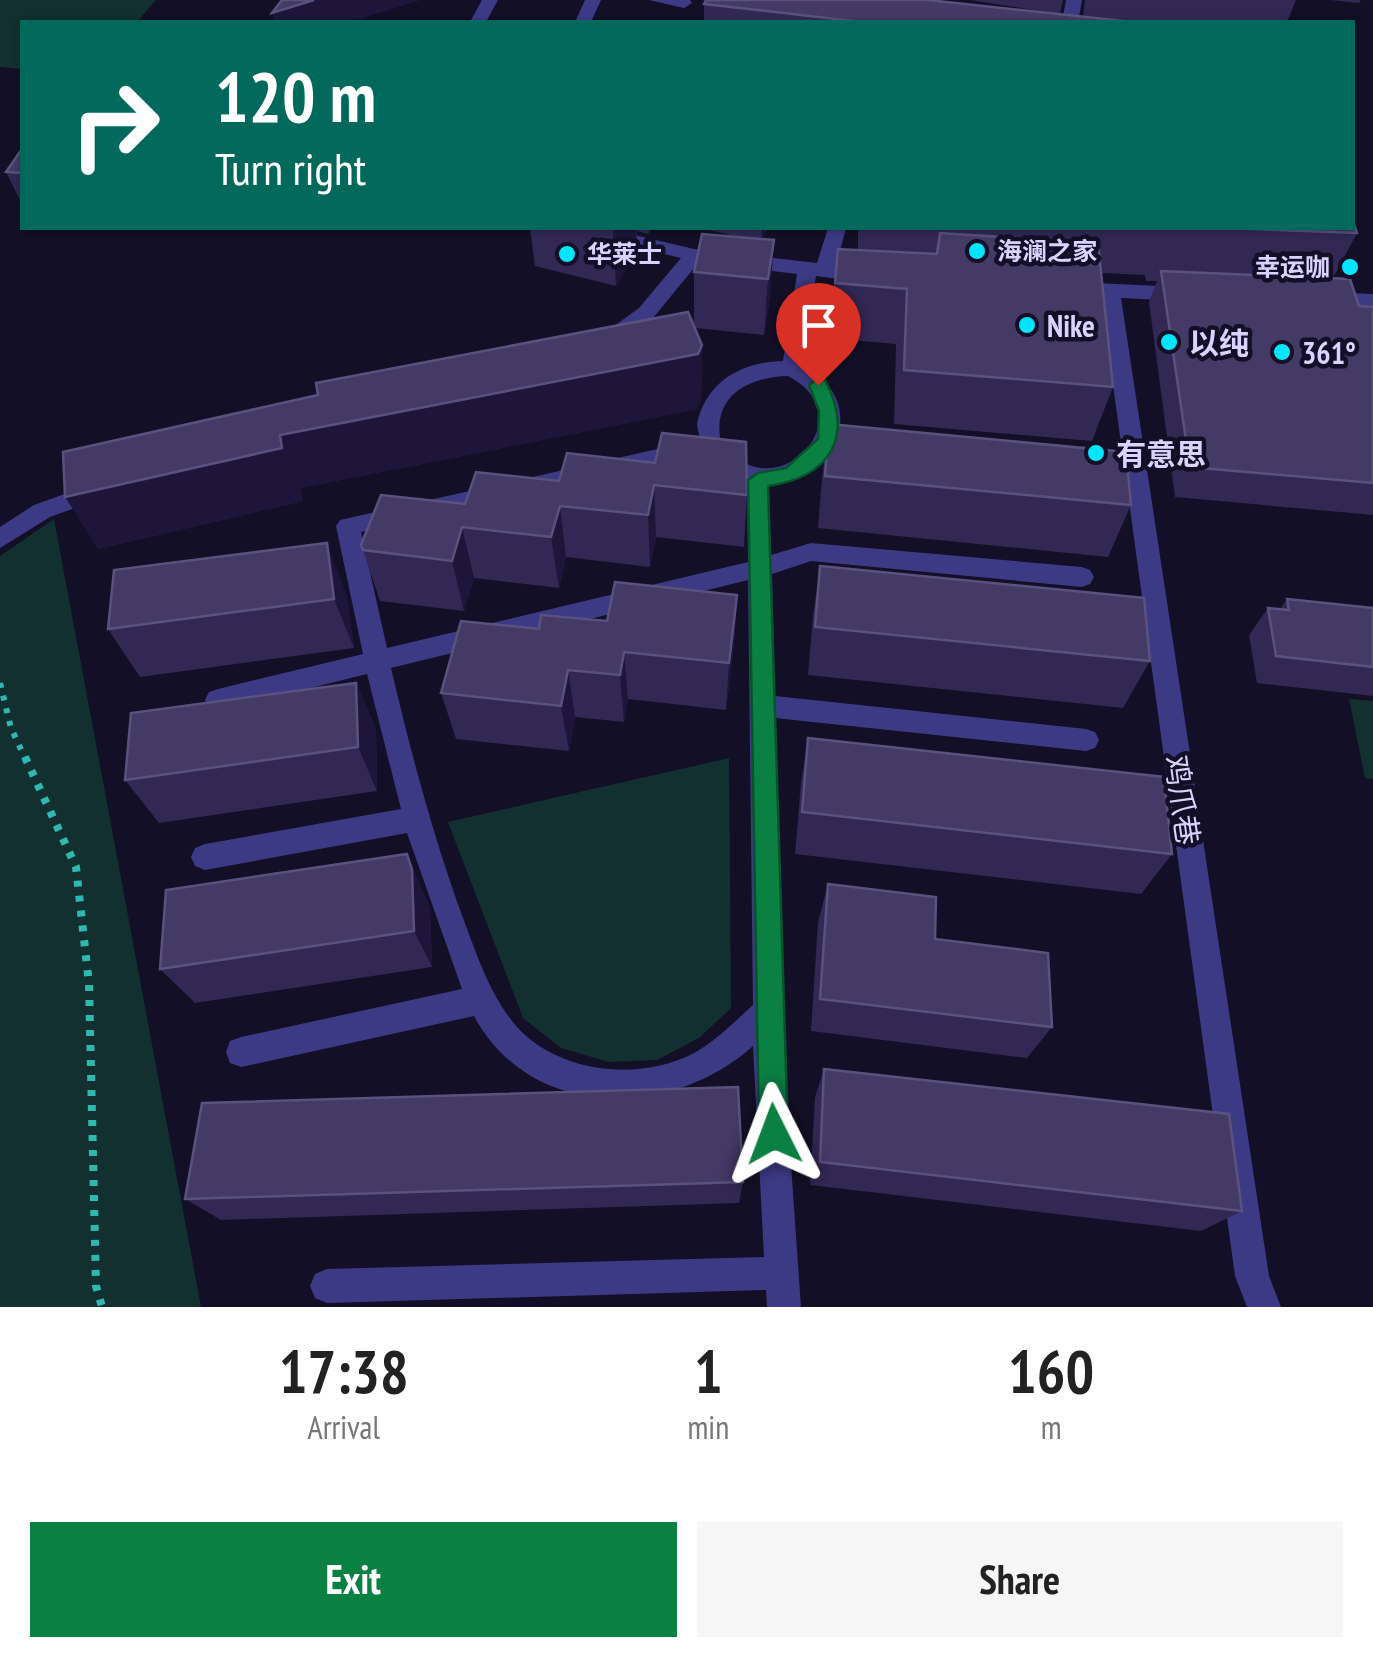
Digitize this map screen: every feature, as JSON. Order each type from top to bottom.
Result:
[{"type":"street","points":[[658,0],[684,3]]},
{"type":"street","points":[[589,230],[694,255],[816,272],[881,276]]},
{"type":"street","points":[[792,368],[816,272],[836,230]]},
{"type":"street","points":[[588,352],[646,313],[694,255]]},
{"type":"street","points":[[1072,289],[1204,295]]},
{"type":"street","name":"鸡爪巷","points":[[1110,292],[1252,1276],[1264,1307]]},
{"type":"street","points":[[1298,298],[1373,301]]},
{"type":"street","points":[[792,368],[818,385],[829,411],[828,440],[815,458],[792,475],[758,480],[730,466],[712,444],[707,424],[714,401],[733,380],[760,370],[792,368]]},
{"type":"street","points":[[712,444],[348,526],[377,661],[433,878],[480,1000],[518,1048],[562,1075],[609,1086],[660,1082],[706,1064],[768,1012]]},
{"type":"street","points":[[758,480],[768,1012],[784,1307]]},
{"type":"street","points":[[0,539],[42,511],[117,484]]},
{"type":"street","points":[[218,700],[760,568],[811,552],[1082,577]]},
{"type":"street","points":[[763,706],[1086,740]]},
{"type":"street","points":[[205,856],[416,819]]},
{"type":"street","points":[[241,1052],[480,1000]]},
{"type":"street","points":[[327,1286],[782,1273]]},
{"type":"path","points":[[0,683],[10,728],[76,867],[89,984],[96,1286],[102,1307]]},
{"type":"green space","points":[[0,0],[156,0],[139,20],[20,20],[20,69],[0,67]]},
{"type":"green space","points":[[54,519],[201,1307],[0,1307],[0,556]]},
{"type":"green space","points":[[1349,699],[1373,701],[1373,779],[1365,778]]},
{"type":"green space","points":[[729,758],[731,1008],[699,1038],[657,1060],[609,1062],[561,1048],[523,1018],[448,822]]},
{"type":"building","points":[[282,0],[314,0],[272,13]]},
{"type":"building","points":[[706,0],[928,0],[1114,20],[844,20],[704,4]]},
{"type":"building","points":[[20,152],[20,173],[6,172]]},
{"type":"building","points":[[1355,227],[1357,233],[1278,230]]},
{"type":"building","points":[[940,233],[1098,243],[1113,387],[904,370],[907,289],[835,283],[838,249],[937,254]]},
{"type":"building","points":[[702,234],[774,240],[768,279],[694,272]]},
{"type":"building","points":[[1161,271],[1350,279],[1359,306],[1373,307],[1373,483],[1190,467]]},
{"type":"building","points":[[688,312],[702,345],[698,354],[280,435],[282,448],[65,497],[63,452],[318,395],[316,383]]},
{"type":"building","points":[[829,424],[1126,452],[1131,505],[825,476]]},
{"type":"building","points":[[662,433],[746,442],[747,495],[654,485],[648,515],[560,506],[551,537],[462,527],[452,561],[363,550],[361,545],[381,495],[465,504],[476,472],[559,481],[567,453],[655,463]]},
{"type":"building","points":[[327,543],[334,599],[108,629],[114,570]]},
{"type":"building","points":[[820,566],[1144,598],[1150,661],[815,627]]},
{"type":"building","points":[[615,582],[737,595],[729,663],[624,652],[620,675],[568,670],[561,706],[441,693],[461,621],[539,629],[541,615],[607,621]]},
{"type":"building","points":[[1287,599],[1373,608],[1373,667],[1276,656],[1268,608],[1289,610]]},
{"type":"building","points":[[356,683],[358,747],[125,780],[131,713]]},
{"type":"building","points":[[808,738],[1164,777],[1172,854],[802,812]]},
{"type":"building","points":[[407,854],[412,870],[414,931],[160,969],[166,890]]},
{"type":"building","points":[[828,884],[936,897],[935,939],[1048,953],[1052,1027],[820,999]]},
{"type":"building","points":[[824,1069],[1229,1114],[1242,1211],[820,1162]]},
{"type":"building","points":[[738,1087],[743,1182],[185,1199],[202,1103]]},
{"type":"place","name":"海澜之家","points":[[977,251]]},
{"type":"place","name":"华莱士","points":[[567,254]]},
{"type":"place","name":"幸运咖","points":[[1350,267]]},
{"type":"place","name":"Nike","points":[[1027,325]]},
{"type":"place","name":"以纯","points":[[1169,342]]},
{"type":"place","name":"361°","points":[[1282,352]]},
{"type":"place","name":"有意思","points":[[1096,453]]},
{"type":"route","points":[[774,1134],[769,1064],[758,480],[792,475],[815,458],[828,440],[829,411],[818,385]]}]
